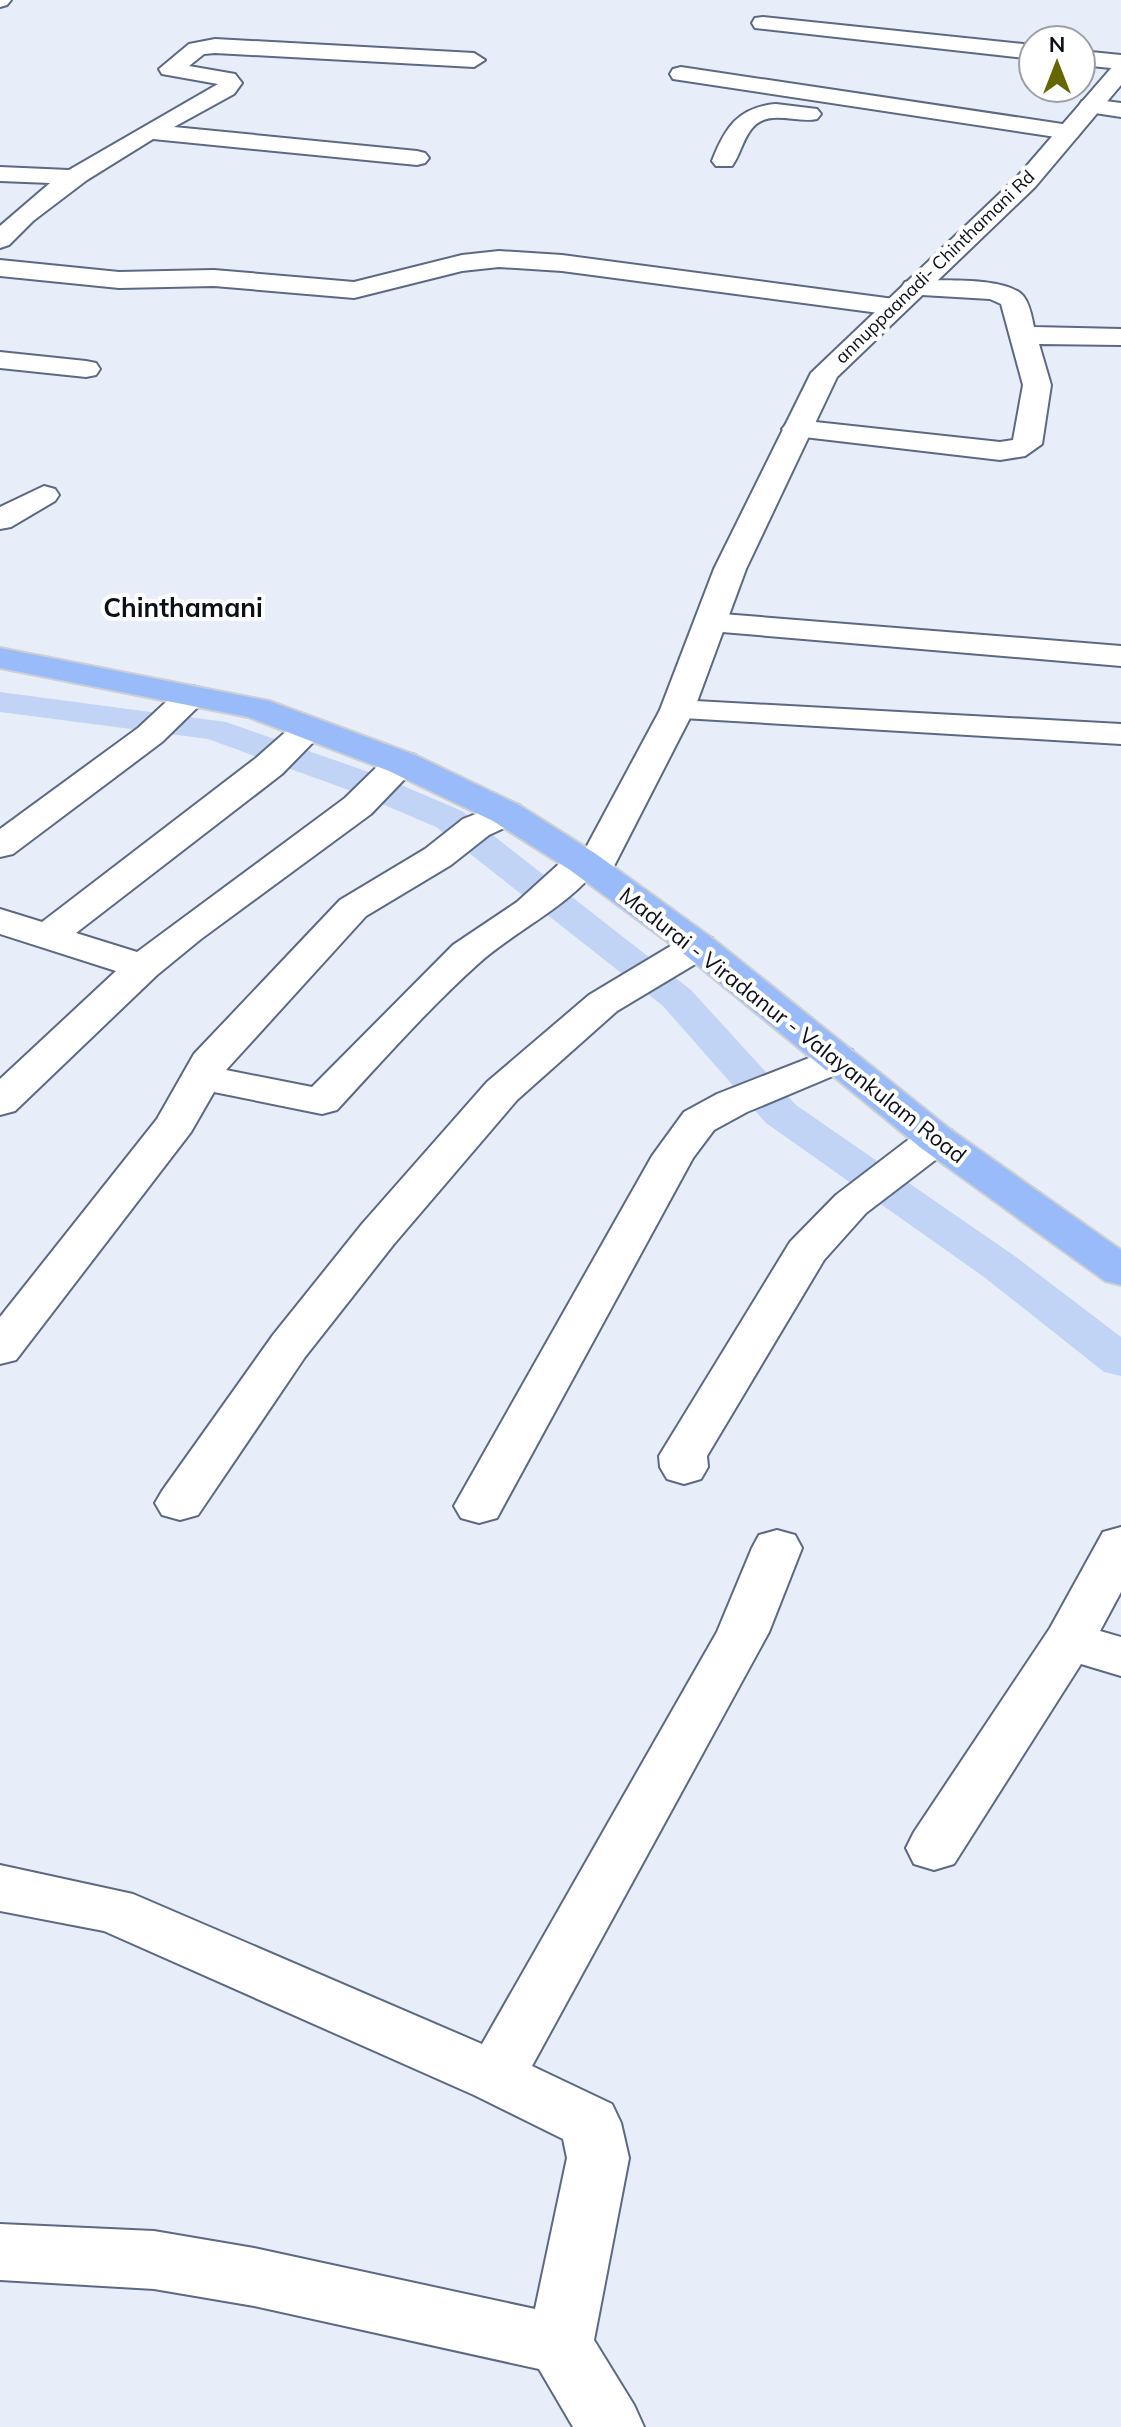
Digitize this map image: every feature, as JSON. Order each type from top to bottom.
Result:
[{"type":"main road","name":"Madurai - Viradanur - Valayankulam Road","points":[[0,658],[172,715],[257,708],[290,747],[395,770],[491,820],[579,872],[837,1059],[936,1139],[1121,1271]]},
{"type":"street","points":[[763,23],[1017,50]]},
{"type":"street","points":[[0,240],[72,177],[105,154],[151,132],[231,83],[227,79],[170,69],[202,47],[474,60]]},
{"type":"street","points":[[1097,60],[1121,62]]},
{"type":"street","name":"annuppaanadi- Chinthamani Rd","points":[[579,872],[677,710],[730,569],[825,373],[1026,182],[1121,71]]},
{"type":"street","points":[[681,74],[1069,132]]},
{"type":"street","points":[[1090,106],[1121,110]]},
{"type":"street","points":[[724,161],[733,137],[747,118],[771,108],[838,118],[885,120],[936,113]]},
{"type":"street","points":[[151,132],[417,158]]},
{"type":"street","points":[[0,174],[72,177]]},
{"type":"street","points":[[0,268],[119,280],[214,278],[354,290],[462,263],[499,259],[904,298],[990,291],[1013,300],[1037,385],[1027,444],[1015,450],[797,429]]},
{"type":"street","points":[[1021,335],[1121,337]]},
{"type":"street","points":[[0,360],[86,369]]},
{"type":"street","points":[[0,520],[44,495]]},
{"type":"street","points":[[710,623],[1121,656]]},
{"type":"street","points":[[677,710],[1121,734]]},
{"type":"street","points":[[0,846],[172,715]]},
{"type":"street","points":[[48,936],[290,747]]},
{"type":"street","points":[[0,1102],[143,967],[187,931],[358,806],[395,770]]},
{"type":"street","points":[[0,1349],[176,1123],[209,1063],[245,1023],[353,908],[438,857],[491,820]]},
{"type":"street","points":[[201,1077],[322,1101],[467,953],[531,910],[579,872]]},
{"type":"street","points":[[0,921],[143,967]]},
{"type":"street","points":[[180,1503],[289,1346],[378,1234],[502,1091],[603,1003],[687,953]]},
{"type":"street","points":[[479,1506],[673,1156],[699,1121],[837,1059]]},
{"type":"street","points":[[684,1467],[683,1456],[806,1252],[851,1204],[936,1139]]},
{"type":"street","points":[[934,1848],[1069,1640],[1121,1545]]},
{"type":"street","points":[[495,2077],[743,1632],[777,1548]]},
{"type":"street","points":[[1069,1640],[1121,1657]]},
{"type":"street","points":[[0,1888],[113,1910],[495,2077],[590,2123],[596,2138],[598,2158],[560,2344],[610,2427]]},
{"type":"street","points":[[0,2252],[154,2260],[560,2344]]},
{"type":"waterway","points":[[0,702],[214,729],[367,784],[449,819],[677,998],[781,1114],[1000,1267],[1121,1361]]},
{"type":"district","name":"Chinthamani","points":[[183,608]]}]
